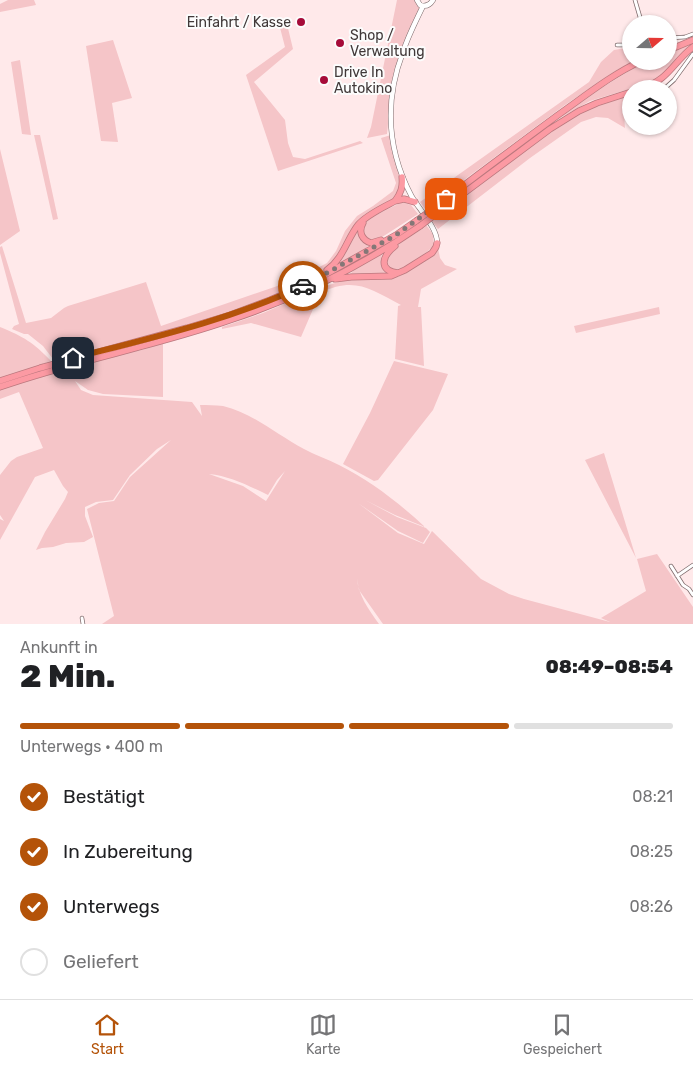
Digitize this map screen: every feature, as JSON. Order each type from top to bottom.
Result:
[{"type":"highway","points":[[678,46],[693,40]]},
{"type":"highway","points":[[660,80],[693,47]]},
{"type":"highway","points":[[74,361],[183,335],[232,320],[270,306],[328,280],[418,224],[513,148],[588,93],[624,70]]},
{"type":"highway","points":[[435,211],[550,129],[579,111],[622,95]]},
{"type":"highway","points":[[395,201],[403,185],[402,177]]},
{"type":"highway","points":[[312,282],[339,258],[360,222],[395,201],[404,199],[415,202]]},
{"type":"highway","points":[[366,218],[360,230],[361,236],[368,242],[375,243],[390,236],[398,238]]},
{"type":"highway","points":[[398,238],[397,245],[387,253],[384,262],[385,268],[398,273]]},
{"type":"highway","points":[[0,381],[230,315],[312,282],[398,238]]},
{"type":"highway","points":[[328,280],[351,277],[391,276],[405,270],[432,253],[437,243]]},
{"type":"highway","points":[[0,387],[42,370]]},
{"type":"main road","points":[[417,0],[423,6],[428,5],[433,0]]},
{"type":"main road","points":[[423,6],[397,70],[392,95],[390,124],[391,136],[402,177],[415,202],[436,232],[437,243]]},
{"type":"street","points":[[636,0],[640,15]]},
{"type":"street","points":[[678,37],[693,34]]},
{"type":"street","points":[[617,45],[622,45]]},
{"type":"street","points":[[674,80],[693,54]]},
{"type":"street","points":[[671,566],[683,585],[693,595]]},
{"type":"street","points":[[677,576],[693,566]]},
{"type":"street","points":[[82,618],[83,624]]},
{"type":"shaded area","points":[[8,0],[34,0],[36,5],[0,12],[0,4]]},
{"type":"shaded area","points":[[397,0],[415,0],[420,9],[399,57],[392,81],[387,134],[367,138],[371,127]]},
{"type":"shaded area","points":[[278,20],[286,20],[293,49],[254,82],[285,120],[288,143],[293,157],[305,159],[360,141],[363,143],[278,171],[246,75],[285,47]]},
{"type":"shaded area","points":[[113,40],[132,98],[112,103],[118,142],[101,141],[86,46]]},
{"type":"shaded area","points":[[693,42],[678,56],[678,49]]},
{"type":"shaded area","points":[[622,49],[622,67],[565,105],[425,209],[420,202],[589,82],[601,62],[614,50]]},
{"type":"shaded area","points":[[20,60],[31,135],[22,134],[11,62]]},
{"type":"shaded area","points":[[631,70],[667,70],[662,76],[655,80],[622,80],[622,91],[590,101],[553,122],[598,90]]},
{"type":"shaded area","points":[[622,98],[622,126],[608,118],[596,117],[581,122],[530,158],[438,229],[431,220],[539,139],[577,115]]},
{"type":"shaded area","points":[[34,135],[40,135],[58,219],[53,220]]},
{"type":"shaded area","points":[[391,135],[402,177],[398,197],[365,218],[330,268],[312,282],[230,315],[56,363],[43,346],[28,334],[12,329],[19,324],[0,253],[0,247],[2,246],[26,323],[51,318],[68,306],[146,282],[161,326],[292,281],[327,263],[336,251],[345,231],[357,216],[393,191],[396,183],[381,138]]},
{"type":"shaded area","points":[[0,149],[20,231],[0,245]]},
{"type":"shaded area","points":[[402,202],[411,205],[418,214],[379,239],[368,240],[363,234],[363,226],[368,219]]},
{"type":"shaded area","points":[[426,225],[433,234],[434,245],[410,264],[390,269],[386,261],[392,250],[400,242]]},
{"type":"shaded area","points":[[357,230],[364,243],[369,245],[363,251],[334,268]]},
{"type":"shaded area","points":[[438,248],[440,258],[445,265],[457,269],[421,289],[418,307],[421,307],[424,366],[395,359],[398,306],[401,305],[371,290],[353,285],[343,285],[320,293],[301,337],[251,323],[222,329],[222,327],[263,313],[344,280],[387,279],[400,276],[430,258]]},
{"type":"shaded area","points":[[382,254],[383,269],[387,274],[350,274],[355,269]]},
{"type":"shaded area","points":[[659,307],[660,314],[576,333],[574,326]]},
{"type":"shaded area","points":[[0,327],[28,341],[51,361],[0,379]]},
{"type":"shaded area","points":[[163,343],[163,397],[103,394],[88,390],[75,381],[81,390],[93,395],[192,402],[202,416],[200,405],[223,406],[245,414],[304,449],[339,465],[373,485],[425,527],[365,500],[397,517],[426,528],[430,532],[423,543],[398,531],[358,503],[398,533],[424,544],[432,531],[481,579],[509,594],[524,599],[610,622],[601,618],[646,591],[637,559],[657,554],[693,607],[693,624],[383,624],[360,591],[368,608],[379,624],[102,624],[114,616],[87,509],[99,503],[114,501],[130,477],[171,440],[157,449],[130,475],[113,500],[96,502],[85,507],[85,516],[93,537],[84,542],[66,543],[36,550],[68,492],[54,470],[35,477],[0,540],[0,519],[4,521],[0,515],[0,475],[11,461],[17,457],[43,448],[19,392],[0,399],[0,387],[98,358],[142,350]],"holes":[[[285,471],[266,501],[243,486],[209,474],[232,479],[268,495]]]},
{"type":"shaded area","points":[[394,361],[448,374],[433,410],[378,480],[374,481],[343,464],[370,413]]},
{"type":"shaded area","points":[[604,453],[636,558],[585,460]]},
{"type":"way so far","points":[[303,286],[396,235],[446,199]]},
{"type":"place","name":"Einfahrt / Kasse","points":[[301,22]]},
{"type":"place","name":"Shop / Verwaltung","points":[[340,43]]},
{"type":"place","name":"Drive In Autokino","points":[[324,80]]},
{"type":"route","points":[[73,358],[230,315],[303,286]]}]
